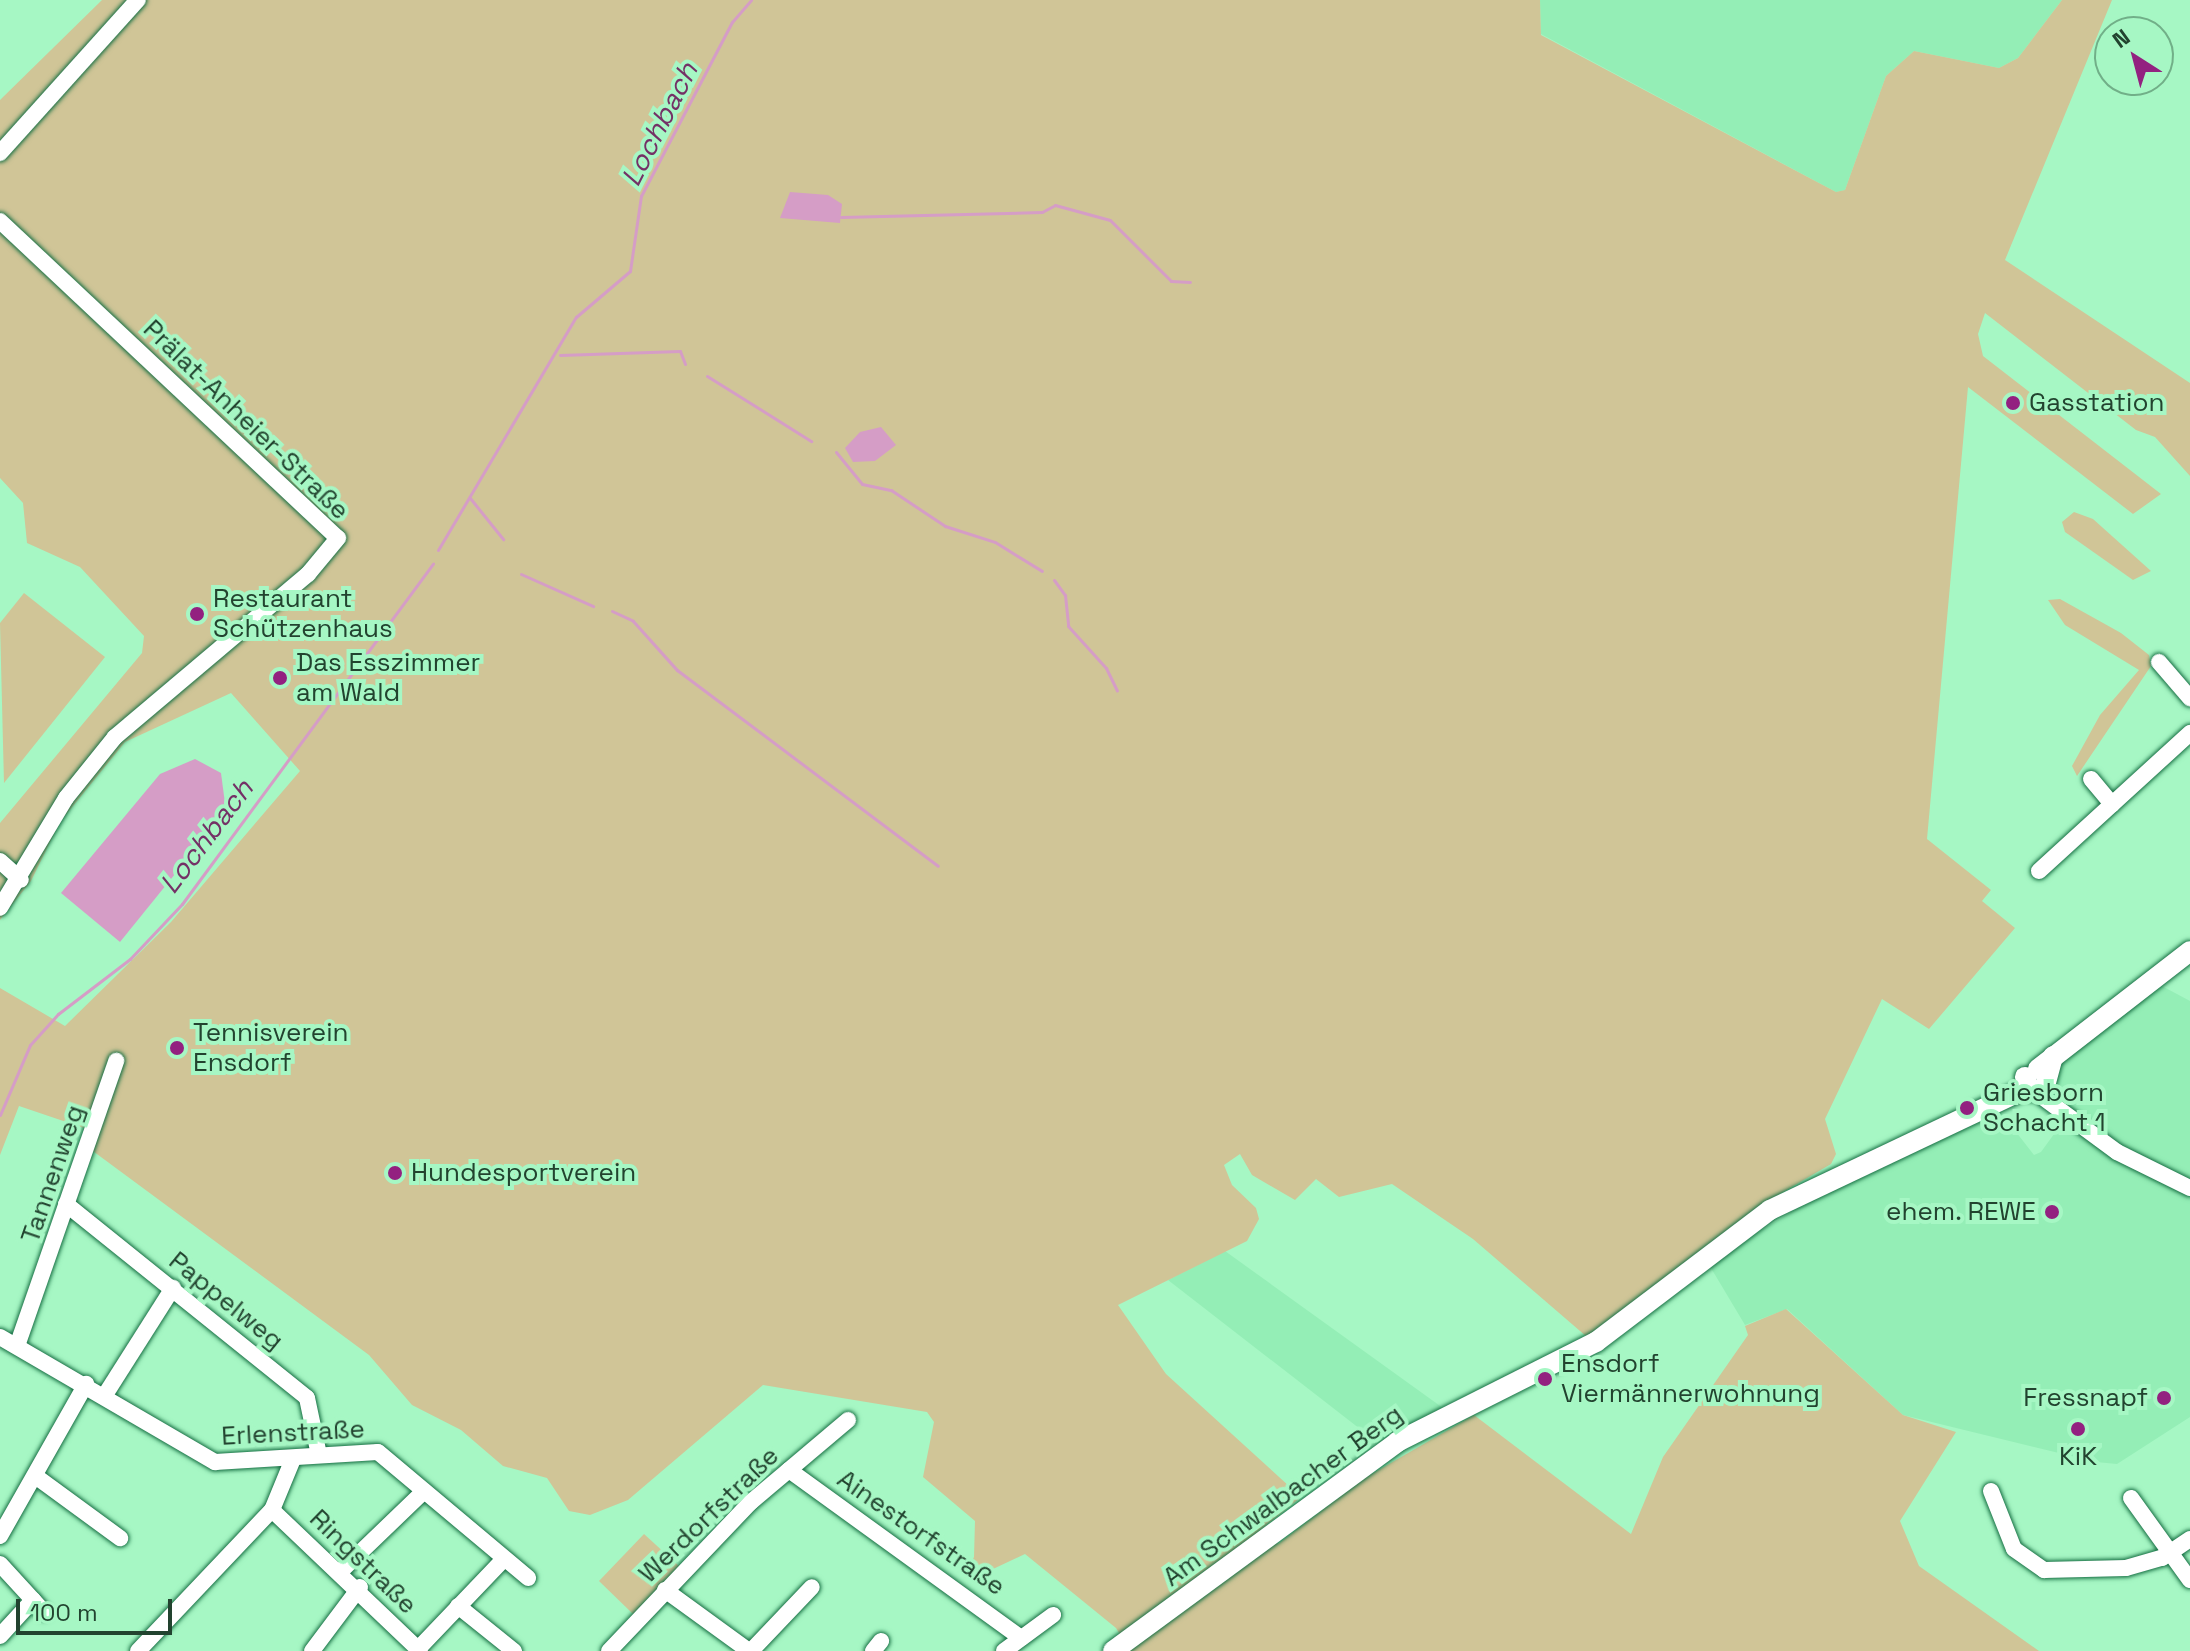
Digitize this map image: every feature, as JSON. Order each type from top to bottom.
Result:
[{"type":"main road","name":"Am Schwalbacher Berg","points":[[1113,1651],[1397,1442],[1596,1342],[1770,1210],[2039,1078],[2190,951]]},
{"type":"street","points":[[0,153],[138,0]]},
{"type":"street","name":"Prälat-Anheier-Straße","points":[[0,221],[338,538],[308,574],[115,737],[57,811],[21,880],[0,908]]},
{"type":"street","points":[[2159,662],[2190,698]]},
{"type":"street","points":[[2039,871],[2190,733]]},
{"type":"street","points":[[2091,779],[2112,804]]},
{"type":"street","points":[[0,861],[21,880]]},
{"type":"street","name":"Tannenweg","points":[[17,1346],[116,1061]]},
{"type":"street","points":[[2039,1078],[2067,1117],[2127,1158],[2190,1188]]},
{"type":"street","name":"Pappelweg","points":[[66,1204],[307,1398],[319,1455]]},
{"type":"street","points":[[105,1395],[173,1288]]},
{"type":"street","name":"Erlenstraße","points":[[0,1337],[105,1395],[209,1461],[293,1459],[378,1452],[528,1578]]},
{"type":"street","points":[[0,1536],[38,1478],[86,1384]]},
{"type":"street","name":"Werdorfstraße","points":[[609,1651],[665,1590],[789,1470],[848,1420]]},
{"type":"street","points":[[138,1651],[272,1510],[293,1459]]},
{"type":"street","name":"Ainestorfstraße","points":[[789,1470],[1021,1638]]},
{"type":"street","points":[[38,1478],[120,1538]]},
{"type":"street","points":[[342,1570],[424,1491]]},
{"type":"street","points":[[1991,1491],[2014,1549],[2044,1570],[2097,1573],[2172,1552],[2190,1539]]},
{"type":"street","points":[[2131,1498],[2190,1580]]},
{"type":"street","name":"Ringstraße","points":[[272,1510],[360,1587],[419,1650]]},
{"type":"street","points":[[419,1650],[503,1560]]},
{"type":"street","points":[[0,1564],[38,1606],[0,1636]]},
{"type":"street","points":[[312,1651],[360,1587]]},
{"type":"street","points":[[665,1590],[750,1651],[812,1587]]},
{"type":"street","points":[[665,1590],[734,1651]]},
{"type":"street","points":[[458,1606],[514,1651]]},
{"type":"street","points":[[1004,1651],[1053,1615]]},
{"type":"shaded area","points":[[102,0],[1540,0],[1541,35],[1836,192],[1845,190],[1886,76],[1914,51],[1999,68],[2018,58],[2062,0],[2112,0],[2105,16],[2094,16],[2094,44],[2005,260],[2190,383],[2190,476],[2155,437],[2136,430],[1985,313],[1978,334],[1983,356],[2161,494],[2133,514],[1968,387],[1927,839],[1991,890],[1982,901],[2015,928],[1929,1029],[1882,999],[1825,1119],[1836,1154],[1831,1164],[1759,1206],[1587,1337],[1473,1239],[1392,1184],[1339,1197],[1316,1179],[1295,1200],[1252,1175],[1240,1154],[1224,1165],[1232,1185],[1256,1208],[1259,1219],[1247,1241],[1118,1305],[1166,1374],[1301,1497],[1260,1530],[1278,1544],[1363,1479],[1474,1415],[1631,1534],[1663,1457],[1748,1335],[1745,1326],[1786,1309],[1903,1415],[1956,1432],[1900,1521],[1919,1566],[2039,1651],[1130,1651],[1116,1628],[1025,1554],[993,1569],[979,1587],[964,1577],[974,1557],[975,1521],[923,1477],[934,1422],[927,1412],[763,1385],[628,1500],[590,1515],[569,1511],[547,1478],[503,1466],[461,1430],[412,1405],[369,1355],[82,1143],[84,1128],[19,1106],[0,1155],[0,988],[65,1026],[171,922],[300,771],[231,693],[125,742],[60,822],[31,881],[0,920],[0,823],[142,653],[144,636],[80,567],[27,543],[23,503],[0,478],[0,100]]},
{"type":"shaded area","points":[[1540,0],[2062,0],[2018,58],[1999,68],[1914,51],[1886,76],[1845,190],[1836,192],[1541,34]]},
{"type":"shaded area","points":[[790,192],[828,195],[842,204],[840,223],[780,218]]},
{"type":"shaded area","points":[[881,427],[896,445],[875,461],[853,462],[845,448],[860,432]]},
{"type":"shaded area","points":[[2074,512],[2093,519],[2151,571],[2133,580],[2065,532],[2062,522]]},
{"type":"shaded area","points":[[24,593],[105,657],[4,783],[0,623]]},
{"type":"shaded area","points":[[2060,599],[2121,633],[2149,655],[2151,666],[2077,776],[2072,766],[2100,715],[2139,670],[2065,625],[2048,600]]},
{"type":"shaded area","points":[[195,759],[221,773],[226,811],[120,942],[61,893],[160,774]]},
{"type":"shaded area","points":[[2160,985],[2190,1001],[2190,1417],[2117,1464],[2096,1462],[1903,1415],[1787,1309],[1745,1325],[1708,1263],[1826,1191],[1998,1109],[2034,1155],[2041,1152],[2062,1123],[2052,1091],[2057,1063]]},
{"type":"shaded area","points":[[1225,1251],[1443,1408],[1382,1446],[1168,1280]]},
{"type":"shaded area","points":[[644,1534],[679,1566],[633,1614],[599,1581]]},
{"type":"waterway","name":"Lochbach","points":[[438,550],[576,317],[630,271],[641,196],[732,22],[751,0]]},
{"type":"waterway","points":[[841,217],[1042,212],[1055,205],[1110,220],[1171,281],[1190,282]]},
{"type":"waterway","points":[[560,355],[680,351],[685,364]]},
{"type":"waterway","points":[[707,376],[811,441]]},
{"type":"waterway","points":[[836,452],[862,484],[891,490],[945,526],[995,542],[1042,571]]},
{"type":"waterway","points":[[470,498],[503,539]]},
{"type":"waterway","name":"Lochbach","points":[[0,1115],[30,1045],[58,1014],[130,959],[182,904],[433,563]]},
{"type":"waterway","points":[[521,574],[593,606]]},
{"type":"waterway","points":[[1054,580],[1065,595],[1068,626],[1106,668],[1117,691]]},
{"type":"waterway","points":[[612,611],[633,621],[677,670],[938,866]]},
{"type":"place","name":"Gasstation","points":[[2013,403]]},
{"type":"place","name":"Restaurant Schützenhaus","points":[[197,614]]},
{"type":"place","name":"Das Esszimmer am Wald","points":[[280,678]]},
{"type":"place","name":"Tennisverein Ensdorf","points":[[177,1048]]},
{"type":"place","name":"Griesborn Schacht 1","points":[[1967,1108]]},
{"type":"place","name":"Hundesportverein","points":[[395,1173]]},
{"type":"place","name":"ehem. REWE","points":[[2052,1212]]},
{"type":"place","name":"Ensdorf Viermännerwohnung","points":[[1545,1379]]},
{"type":"place","name":"Fressnapf","points":[[2164,1398]]},
{"type":"place","name":"KiK","points":[[2078,1429]]}]
